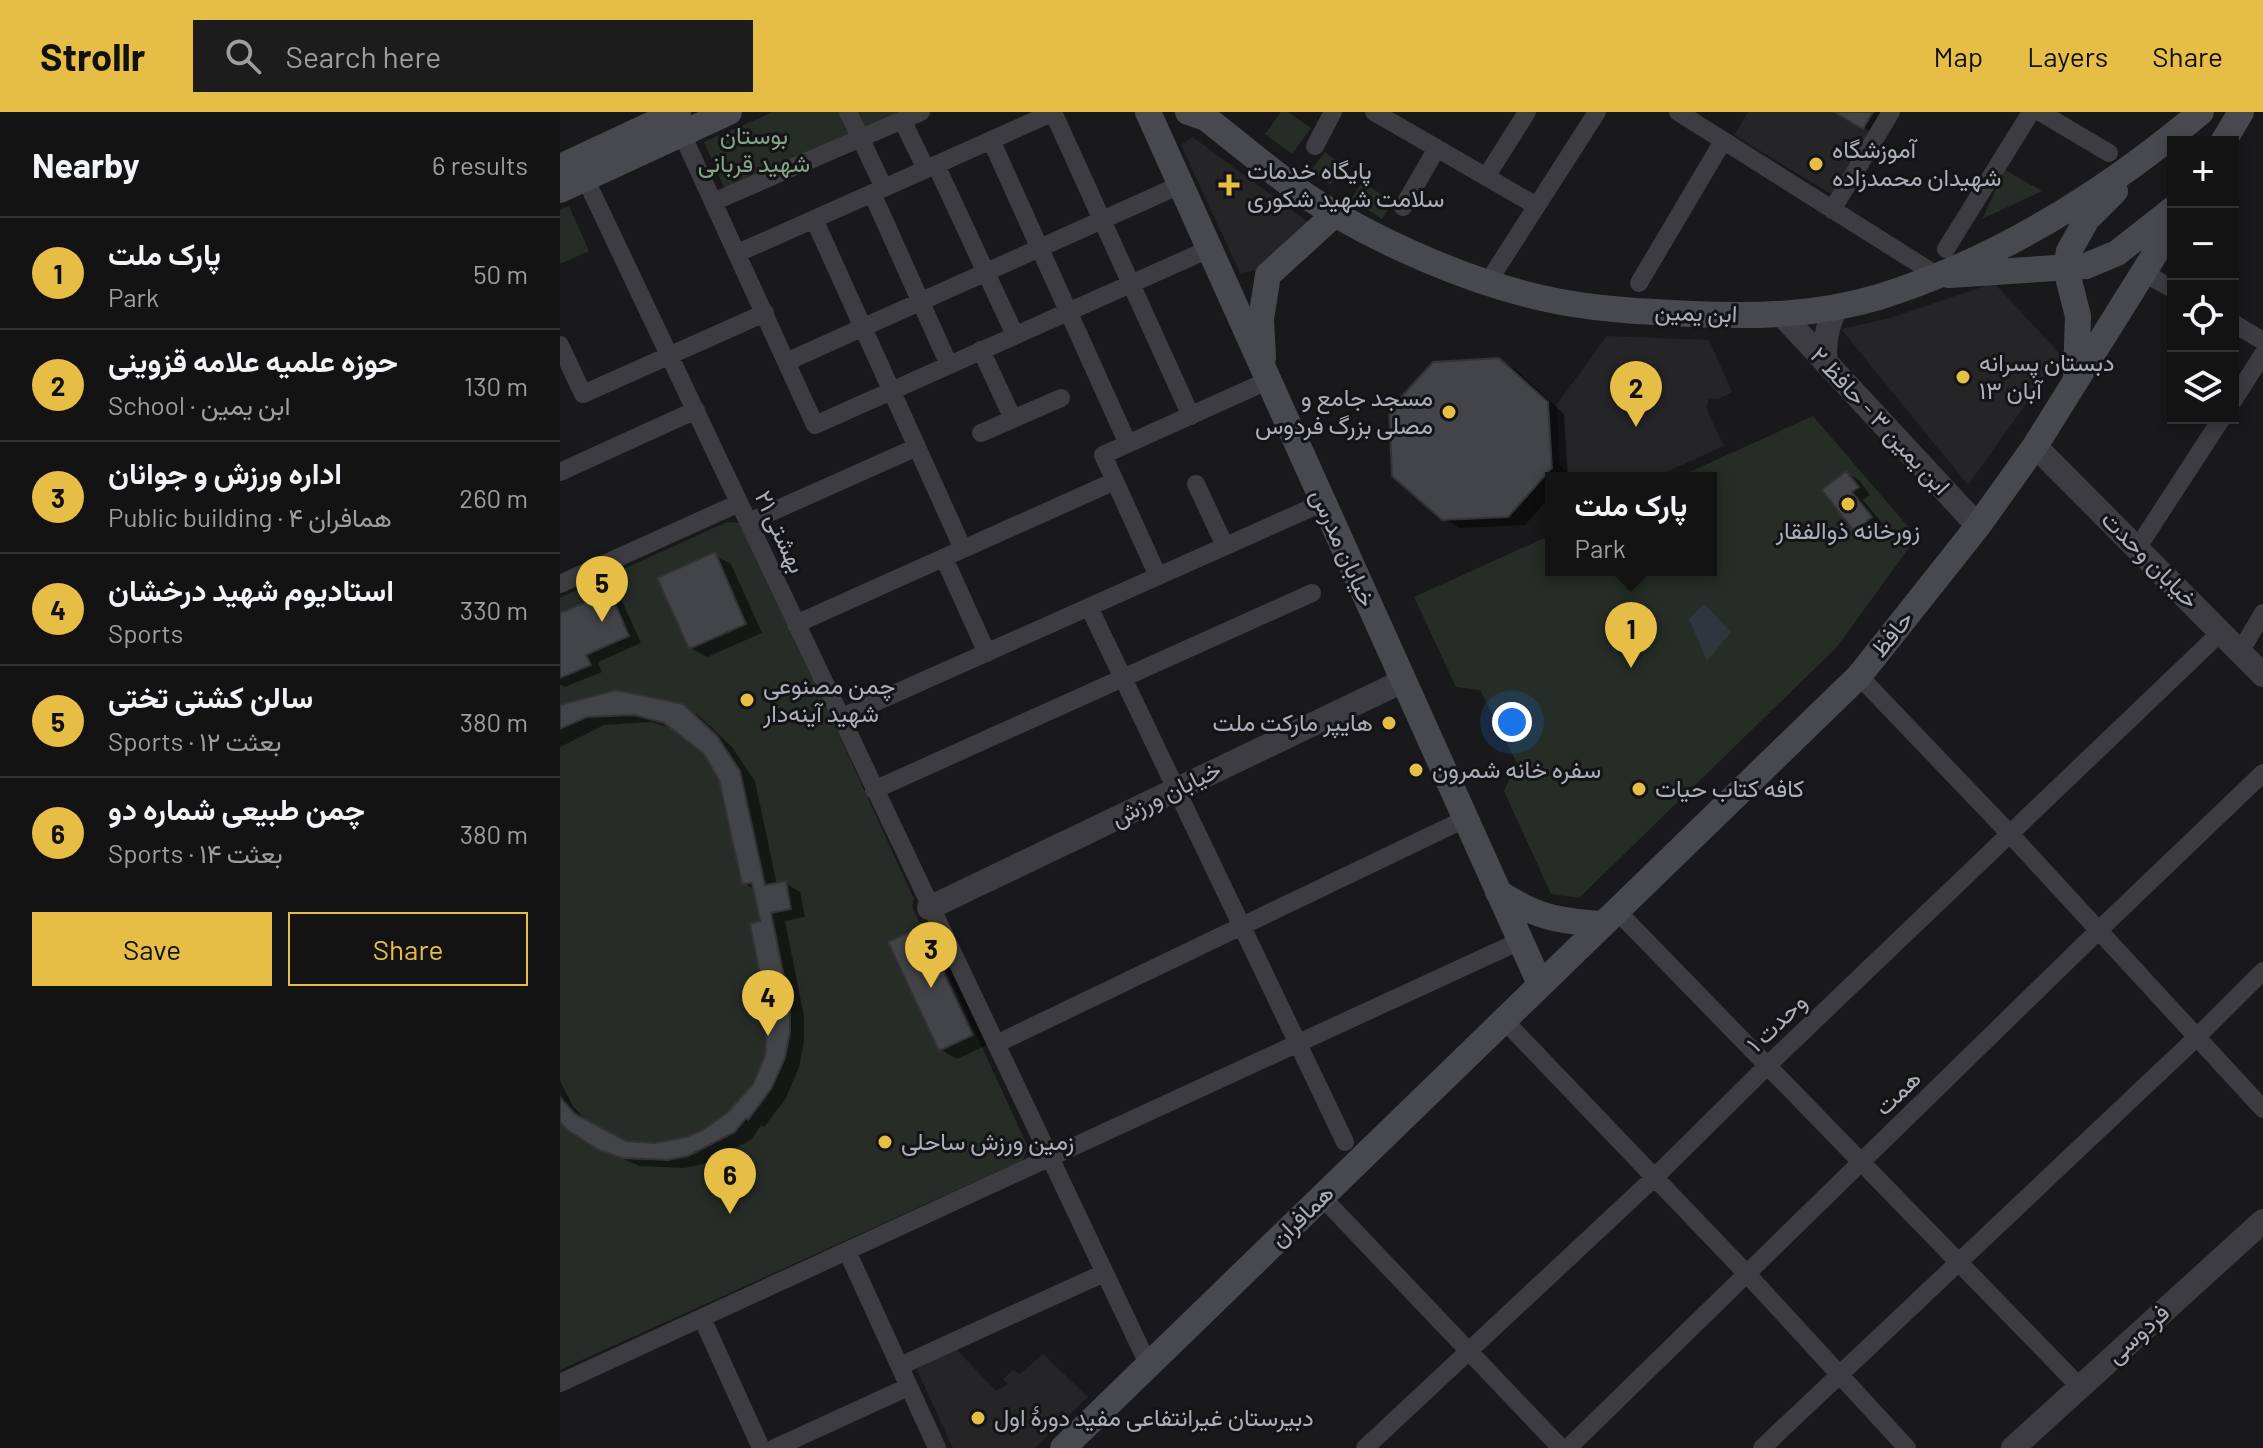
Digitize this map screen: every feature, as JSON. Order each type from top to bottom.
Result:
[{"type":"main road","points":[[560,167],[680,123],[729,112]]},
{"type":"main road","name":"خیابان مدرس","points":[[1148,112],[1540,984]]},
{"type":"main road","name":"ابن یمین","points":[[1202,113],[1299,190],[1336,213],[1411,252],[1488,282],[1560,301],[1635,311],[1782,315],[1878,297],[1938,276],[2044,222],[2148,157],[2201,112]]},
{"type":"main road","points":[[2227,136],[2241,112]]},
{"type":"main road","points":[[560,190],[680,123]]},
{"type":"main road","points":[[2076,380],[2078,316],[2066,269],[2069,251],[2087,219],[2148,157]]},
{"type":"main road","points":[[1213,259],[1233,276],[1268,275],[1336,213]]},
{"type":"main road","points":[[1938,276],[2086,266],[2117,253],[2167,214]]},
{"type":"main road","name":"حافظ","points":[[1540,984],[1859,676],[1978,526],[2035,446],[2167,235]]},
{"type":"main road","points":[[1267,381],[1261,337],[1268,275]]},
{"type":"main road","points":[[2078,316],[2097,325],[2113,323]]},
{"type":"main road","points":[[1498,892],[1525,910],[1564,921],[1610,918]]},
{"type":"main road","name":"همافران","points":[[1063,1448],[1540,984]]},
{"type":"street","points":[[848,112],[949,365]]},
{"type":"street","points":[[713,202],[921,112]]},
{"type":"street","points":[[738,253],[1054,112],[1191,416]]},
{"type":"street","points":[[1315,146],[1333,112]]},
{"type":"street","points":[[1486,177],[1527,112]]},
{"type":"street","points":[[1488,282],[1597,112]]},
{"type":"street","points":[[1678,112],[1938,276]]},
{"type":"street","points":[[1832,210],[1891,112]]},
{"type":"street","points":[[1946,249],[2031,112]]},
{"type":"street","points":[[2040,112],[2109,153]]},
{"type":"street","points":[[1386,115],[1535,205]]},
{"type":"street","points":[[902,120],[931,167],[1015,335]]},
{"type":"street","points":[[680,123],[815,425],[1131,284],[1213,259]]},
{"type":"street","points":[[991,140],[1128,444]]},
{"type":"street","points":[[1639,283],[1723,141]]},
{"type":"street","points":[[1403,207],[1437,148]]},
{"type":"street","name":"بهشتی ۲۱","points":[[585,178],[1149,1366]]},
{"type":"street","points":[[786,362],[1180,185]]},
{"type":"street","points":[[814,219],[963,549]]},
{"type":"street","points":[[2144,273],[2167,286]]},
{"type":"street","points":[[1826,363],[1826,335],[1836,307]]},
{"type":"street","points":[[562,355],[583,394],[765,313]]},
{"type":"street","name":"ابن یمین ۳ - حافظ ۲","points":[[1782,315],[1978,526]]},
{"type":"street","points":[[2239,327],[2263,341]]},
{"type":"street","points":[[981,350],[1013,419]]},
{"type":"street","points":[[2239,392],[2263,354]]},
{"type":"street","points":[[1158,576],[1103,455],[1267,381]]},
{"type":"street","points":[[981,433],[1061,398]]},
{"type":"street","points":[[560,472],[696,410]]},
{"type":"street","points":[[2138,547],[2218,424]]},
{"type":"street","name":"خیابان وحدت","points":[[2035,446],[2263,675]]},
{"type":"street","points":[[749,522],[917,447]]},
{"type":"street","points":[[796,624],[1115,481]]},
{"type":"street","points":[[1196,484],[1225,546]]},
{"type":"street","points":[[560,584],[739,503]]},
{"type":"street","points":[[840,718],[1322,503]]},
{"type":"street","points":[[944,558],[987,653]]},
{"type":"street","points":[[874,790],[1312,593]]},
{"type":"street","points":[[1089,607],[1345,1142]]},
{"type":"street","points":[[2240,652],[2263,613]]},
{"type":"street","name":"وحدت ۱","points":[[1365,1448],[1655,1177],[2221,632]]},
{"type":"street","points":[[1859,676],[2010,834],[2263,1109]]},
{"type":"street","name":"خیابان ورزش","points":[[929,908],[1403,681]]},
{"type":"street","name":"همت","points":[[1568,1448],[2263,773]]},
{"type":"street","points":[[996,1044],[1465,819]]},
{"type":"street","points":[[1610,918],[1768,1065],[2080,1387]]},
{"type":"street","points":[[560,1383],[1520,941]]},
{"type":"street","points":[[1762,1448],[2263,971]]},
{"type":"street","points":[[1504,1020],[1748,1275],[1907,1448]]},
{"type":"street","points":[[1322,1197],[1561,1448]]},
{"type":"street","name":"فردوسی","points":[[2013,1448],[2263,1221]]},
{"type":"street","points":[[847,1251],[937,1448]]},
{"type":"street","points":[[900,1366],[1104,1273]]},
{"type":"street","points":[[702,1318],[761,1448]]},
{"type":"street","points":[[775,1448],[908,1387]]},
{"type":"shaded area","name":"آموزشگاه شهیدان محمدزاده","points":[[1748,112],[1882,112],[1831,194],[1734,135]]},
{"type":"shaded area","name":"پایگاه خدمات سلامت شهید شکوری","points":[[1193,137],[1313,226],[1266,269],[1240,273],[1181,145]]},
{"type":"shaded area","name":"دبستان پسرانه ۱۳ آبان","points":[[1994,283],[2061,355],[1968,485],[1841,329],[1890,318]]},
{"type":"shaded area","points":[[1607,336],[1709,340],[1732,392],[1718,399],[1709,398],[1706,408],[1724,446],[1666,472],[1567,472],[1559,465],[1557,404]]},
{"type":"shaded area","points":[[1704,604],[1731,632],[1707,661],[1689,619]]},
{"type":"shaded area","name":"دبیرستان غیرانتفاعی مفید دورهٔ اول","points":[[955,1348],[996,1391],[1008,1384],[1003,1379],[1013,1370],[1020,1374],[1043,1354],[1088,1397],[1035,1448],[953,1448],[916,1368]]},
{"type":"green space","name":"بوستان شهید قربانی","points":[[773,112],[909,112],[726,192],[704,142]]},
{"type":"green space","points":[[1281,112],[1288,112],[1311,128],[1292,154],[1265,134]]},
{"type":"green space","points":[[1325,152],[1344,167],[1330,185],[1311,170]]},
{"type":"green space","points":[[2005,170],[2042,191],[1982,219]]},
{"type":"green space","points":[[1362,182],[1393,202],[1382,219],[1351,199]]},
{"type":"green space","points":[[569,206],[589,251],[560,264],[560,210]]},
{"type":"green space","points":[[1813,416],[1917,537],[1836,648],[1579,898],[1551,894],[1504,791],[1517,763],[1480,690],[1456,687],[1414,597],[1545,538],[1545,576],[1717,576],[1717,472],[1689,472]]},
{"type":"green space","points":[[727,522],[742,523],[914,899],[912,906],[919,922],[925,924],[1028,1147],[1023,1160],[560,1370],[560,598]]},
{"type":"building","points":[[1834,112],[1873,112],[1863,129]]},
{"type":"building","points":[[1499,358],[1548,402],[1552,468],[1545,472],[1545,476],[1508,517],[1442,520],[1392,476],[1389,410],[1433,362]]},
{"type":"building","name":"زورخانه ذوالفقار","points":[[1846,471],[1859,487],[1852,492],[1872,517],[1854,531],[1822,490]]},
{"type":"building","points":[[715,552],[746,624],[689,649],[657,578]]},
{"type":"building","points":[[610,592],[629,636],[586,655],[591,665],[560,678],[560,613]]},
{"type":"building","points":[[616,690],[683,704],[717,736],[740,771],[765,885],[786,881],[791,909],[771,913],[790,1006],[790,1032],[785,1058],[771,1089],[735,1132],[688,1156],[668,1160],[622,1158],[599,1150],[567,1130],[560,1122],[560,1097],[575,1114],[626,1141],[655,1143],[686,1137],[703,1130],[728,1112],[753,1084],[765,1056],[768,1016],[750,924],[760,921],[752,883],[742,884],[719,780],[704,754],[664,723],[634,715],[587,717],[560,729],[560,705]]},
{"type":"building","points":[[922,926],[973,1035],[939,1051],[888,942]]},
{"type":"place","name":"آموزشگاه شهیدان محمدزاده","points":[[1816,164]]},
{"type":"place","name":"پایگاه خدمات سلامت شهید شکوری","points":[[1229,185]]},
{"type":"place","name":"دبستان پسرانه ۱۳ آبان","points":[[1963,377]]},
{"type":"place","name":"مسجد جامع و مصلی بزرگ فردوس","points":[[1449,412]]},
{"type":"place","name":"حوزه علمیه علامه قزوینی","points":[[1636,427]]},
{"type":"place","name":"زورخانه ذوالفقار","points":[[1848,504]]},
{"type":"place","name":"سالن کشتی تختی","points":[[602,622]]},
{"type":"place","name":"پارک ملت","points":[[1631,668]]},
{"type":"place","name":"چمن مصنوعی شهید آینه‌دار","points":[[747,700]]},
{"type":"place","name":"هایپر مارکت ملت","points":[[1389,723]]},
{"type":"place","name":"سفره خانه شمرون","points":[[1416,770]]},
{"type":"place","name":"کافه کتاب حیات","points":[[1639,789]]},
{"type":"place","name":"اداره ورزش و جوانان","points":[[931,988]]},
{"type":"place","name":"استادیوم شهید درخشان","points":[[768,1036]]},
{"type":"place","name":"زمین ورزش ساحلی","points":[[885,1142]]},
{"type":"place","name":"چمن طبیعی شماره دو","points":[[730,1214]]},
{"type":"place","name":"دبیرستان غیرانتفاعی مفید دورهٔ اول","points":[[978,1418]]}]
